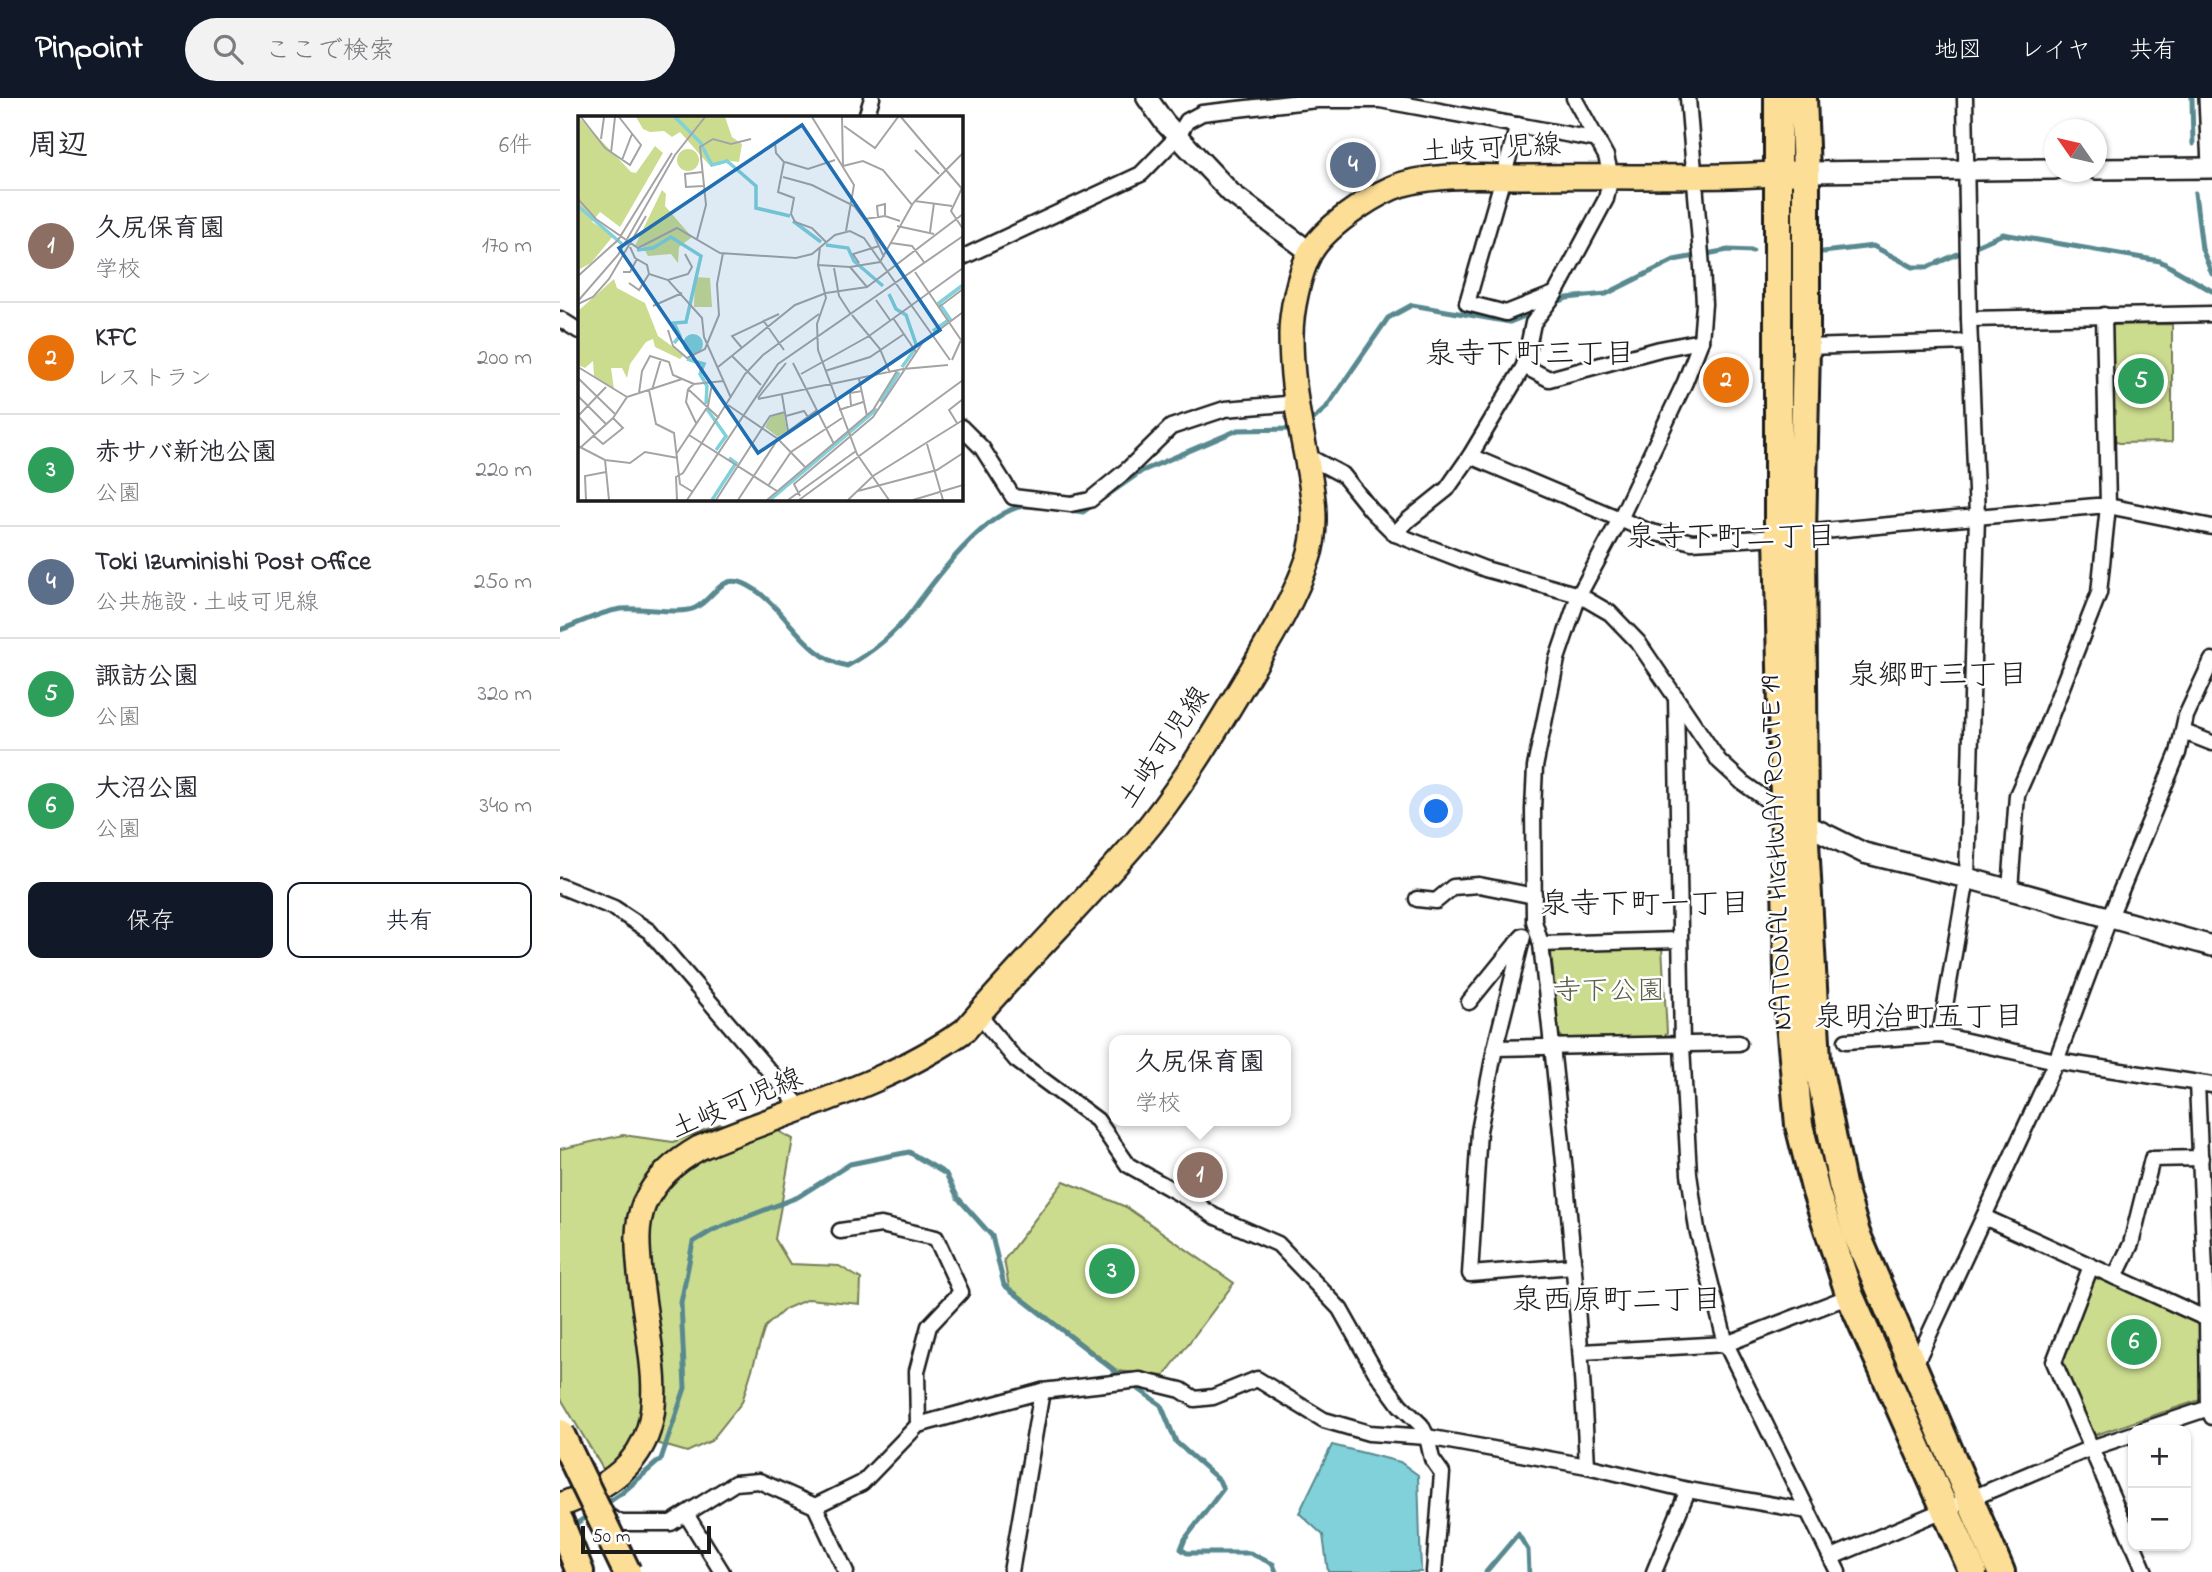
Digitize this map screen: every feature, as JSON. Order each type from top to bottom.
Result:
[{"type":"highway","name":"NATIONAL HIGHWAY ROUTE 19","points":[[1778,98],[1793,173],[1806,347],[1790,535]]},
{"type":"highway","name":"NATIONAL HIGHWAY ROUTE 19","points":[[1803,98],[1793,173],[1790,535],[1794,818],[1792,1058],[1799,1125],[1816,1192],[1850,1296],[1972,1572]]},
{"type":"highway","name":"NATIONAL HIGHWAY ROUTE 19","points":[[1794,818],[1817,1060],[1842,1184],[1856,1233],[2001,1572]]},
{"type":"highway","points":[[560,1433],[627,1572]]},
{"type":"highway","points":[[560,1522],[580,1572]]},
{"type":"main road","name":"土岐可児線","points":[[568,1502],[611,1480],[629,1464],[644,1442],[653,1417],[655,1393],[638,1251],[639,1223],[643,1206],[662,1175],[678,1160],[699,1147],[903,1068],[965,1030],[1146,829],[1176,790],[1223,719],[1276,630],[1310,555],[1314,526],[1291,358],[1290,330],[1299,283],[1310,252],[1327,232],[1393,188],[1431,180],[1611,176],[1694,178],[1793,173]]},
{"type":"street","points":[[866,116],[872,98]]},
{"type":"street","points":[[1147,98],[1165,123],[1231,193],[1310,252]]},
{"type":"street","points":[[1395,534],[1447,489],[1470,456],[1524,366],[1533,323],[1555,294],[1606,199],[1611,176],[1606,156],[1574,98]]},
{"type":"street","points":[[1587,1466],[1582,1352],[1574,1266],[1541,944],[1534,921],[1535,767],[1557,659],[1579,595],[1620,519],[1685,382],[1700,341],[1704,304],[1688,98]]},
{"type":"street","points":[[1940,1035],[1966,878],[1977,516],[1969,319],[1965,98]]},
{"type":"street","points":[[2107,169],[2212,167],[2209,98]]},
{"type":"street","points":[[962,258],[1141,174],[1178,136],[1187,121],[1202,113],[1317,99],[1380,100],[1598,141]]},
{"type":"street","points":[[1518,125],[1467,303],[1506,313],[1555,294]]},
{"type":"street","points":[[1793,173],[2044,169]]},
{"type":"street","points":[[1969,319],[2212,314]]},
{"type":"street","points":[[2010,890],[2017,795],[2099,593],[2108,506],[2104,315]]},
{"type":"street","points":[[560,319],[578,330]]},
{"type":"street","points":[[1524,366],[1549,379],[1700,341]]},
{"type":"street","points":[[1806,347],[1970,342]]},
{"type":"street","points":[[962,428],[982,449],[1013,497],[1071,503],[1090,500],[1129,469],[1171,427],[1225,409],[1298,407]]},
{"type":"street","points":[[1305,449],[1343,475],[1371,510],[1395,534],[1485,569],[1579,595],[1611,613],[1638,642],[1719,761],[1742,783],[1794,818],[1864,853],[1966,878],[2212,946]]},
{"type":"street","points":[[1470,456],[1648,531],[1692,542],[2108,506],[2212,527]]},
{"type":"street","points":[[1913,1369],[2056,1061],[2109,919],[2178,753],[2186,716],[2212,660]]},
{"type":"street","points":[[1676,697],[1682,1046],[1689,1174],[1697,1229],[1726,1344],[1838,1572]]},
{"type":"street","points":[[2184,732],[2212,743]]},
{"type":"street","points":[[1417,899],[1436,901],[1453,887],[1479,885],[1534,896]]},
{"type":"street","points":[[560,886],[614,908],[649,931],[801,1108]]},
{"type":"street","points":[[1469,1002],[1534,921]]},
{"type":"street","points":[[1523,936],[1495,1048],[1479,1131],[1471,1274],[1574,1266]]},
{"type":"street","points":[[1541,944],[1679,940]]},
{"type":"street","points":[[978,1014],[1016,1060],[1097,1120],[1128,1165],[1214,1216],[1278,1244],[1340,1309],[1375,1371],[1401,1405],[1421,1425],[1432,1458],[1442,1473],[1434,1572]]},
{"type":"street","points":[[1846,1041],[1940,1035],[2056,1061],[2212,1085]]},
{"type":"street","points":[[1495,1048],[1739,1044]]},
{"type":"street","points":[[2161,1425],[2211,1411],[2197,1083]]},
{"type":"street","points":[[2115,1277],[2131,1244],[2152,1160],[2201,1158]]},
{"type":"street","points":[[1984,1217],[2207,1319]]},
{"type":"street","points":[[840,1231],[881,1225],[936,1238],[961,1292],[929,1326],[917,1371],[918,1425]]},
{"type":"street","points":[[2091,1266],[2054,1362],[2128,1531]]},
{"type":"street","points":[[1582,1352],[1726,1344],[1850,1296]]},
{"type":"street","points":[[815,1506],[862,1483],[918,1425],[1042,1391],[1140,1380],[1181,1390],[1195,1399],[1213,1397],[1257,1379],[1324,1420],[1343,1427],[1369,1433],[1427,1437],[1587,1466],[1688,1490],[1808,1511]]},
{"type":"street","points":[[1011,1572],[1042,1391]]},
{"type":"street","points":[[1832,1557],[2091,1448],[2128,1436]]},
{"type":"street","points":[[568,1502],[621,1522],[671,1523],[735,1483],[759,1481],[815,1506],[846,1572]]},
{"type":"street","points":[[1657,1571],[1688,1490]]},
{"type":"street","points":[[686,1514],[722,1572]]},
{"type":"street","points":[[2136,1551],[2145,1572]]},
{"type":"green space","points":[[2172,324],[2172,442],[2119,443],[2111,437],[2108,325]]},
{"type":"green space","name":"寺下公園","points":[[1662,947],[1667,1033],[1664,1037],[1563,1038],[1559,1034],[1551,951],[1553,949]]},
{"type":"green space","points":[[720,1124],[771,1127],[793,1139],[775,1239],[790,1264],[839,1266],[861,1279],[860,1304],[808,1299],[785,1309],[765,1327],[742,1402],[711,1441],[687,1452],[639,1438],[606,1474],[560,1397],[560,1149],[623,1135],[673,1142]]},
{"type":"green space","points":[[1064,1181],[1126,1207],[1234,1283],[1164,1376],[1118,1371],[1009,1287],[1004,1260]]},
{"type":"green space","points":[[2093,1275],[2201,1323],[2203,1393],[2200,1400],[2095,1435],[2088,1431],[2060,1362]]},
{"type":"water","points":[[1332,1445],[1400,1462],[1418,1475],[1421,1572],[1328,1572],[1323,1535],[1299,1513]]},
{"type":"waterway","points":[[2192,98],[2193,144]]},
{"type":"waterway","points":[[2195,193],[2202,249],[2212,274]]},
{"type":"waterway","points":[[1823,252],[1873,246],[1913,267],[1928,267],[2003,234],[2160,261],[2212,291]]},
{"type":"waterway","points":[[1553,304],[1567,298],[1606,294],[1674,260],[1728,250],[1753,251]]},
{"type":"waterway","points":[[1307,425],[1326,408],[1388,318],[1412,305],[1510,322],[1537,311]]},
{"type":"waterway","points":[[1102,499],[1142,471],[1238,430],[1295,429]]},
{"type":"waterway","points":[[560,630],[613,610],[689,610],[702,604],[724,584],[739,582],[762,595],[819,653],[847,666],[890,635],[962,549],[993,520],[1024,506],[1045,506],[1083,512],[1094,504]]},
{"type":"waterway","points":[[603,1506],[661,1459],[685,1388],[681,1303],[693,1242],[713,1230],[798,1197],[850,1164],[909,1152],[946,1174],[958,1198],[992,1236],[1004,1285],[1125,1379]]},
{"type":"waterway","points":[[1133,1385],[1161,1405],[1176,1442],[1219,1480],[1223,1489],[1185,1539],[1181,1549],[1187,1553],[1250,1553],[1273,1564],[1276,1572]]},
{"type":"waterway","points":[[571,1527],[589,1515]]},
{"type":"waterway","points":[[1486,1572],[1518,1534],[1528,1550],[1529,1572]]},
{"type":"place","name":"Toki Izuminishi Post Office","points":[[1353,165]]},
{"type":"place","name":"KFC","points":[[1726,380]]},
{"type":"place","name":"諏訪公園","points":[[2141,381]]},
{"type":"place","name":"久尻保育園","points":[[1200,1175]]},
{"type":"place","name":"赤サバ新池公園","points":[[1112,1271]]},
{"type":"place","name":"大沼公園","points":[[2134,1342]]},
{"type":"district","name":"泉寺下町三丁目","points":[[1530,356]]},
{"type":"district","name":"泉寺下町二丁目","points":[[1731,539]]},
{"type":"district","name":"泉郷町三丁目","points":[[1938,677]]},
{"type":"district","name":"泉寺下町一丁目","points":[[1645,906]]},
{"type":"district","name":"泉明治町五丁目","points":[[1919,1019]]},
{"type":"district","name":"泉西原町二丁目","points":[[1617,1302]]}]
